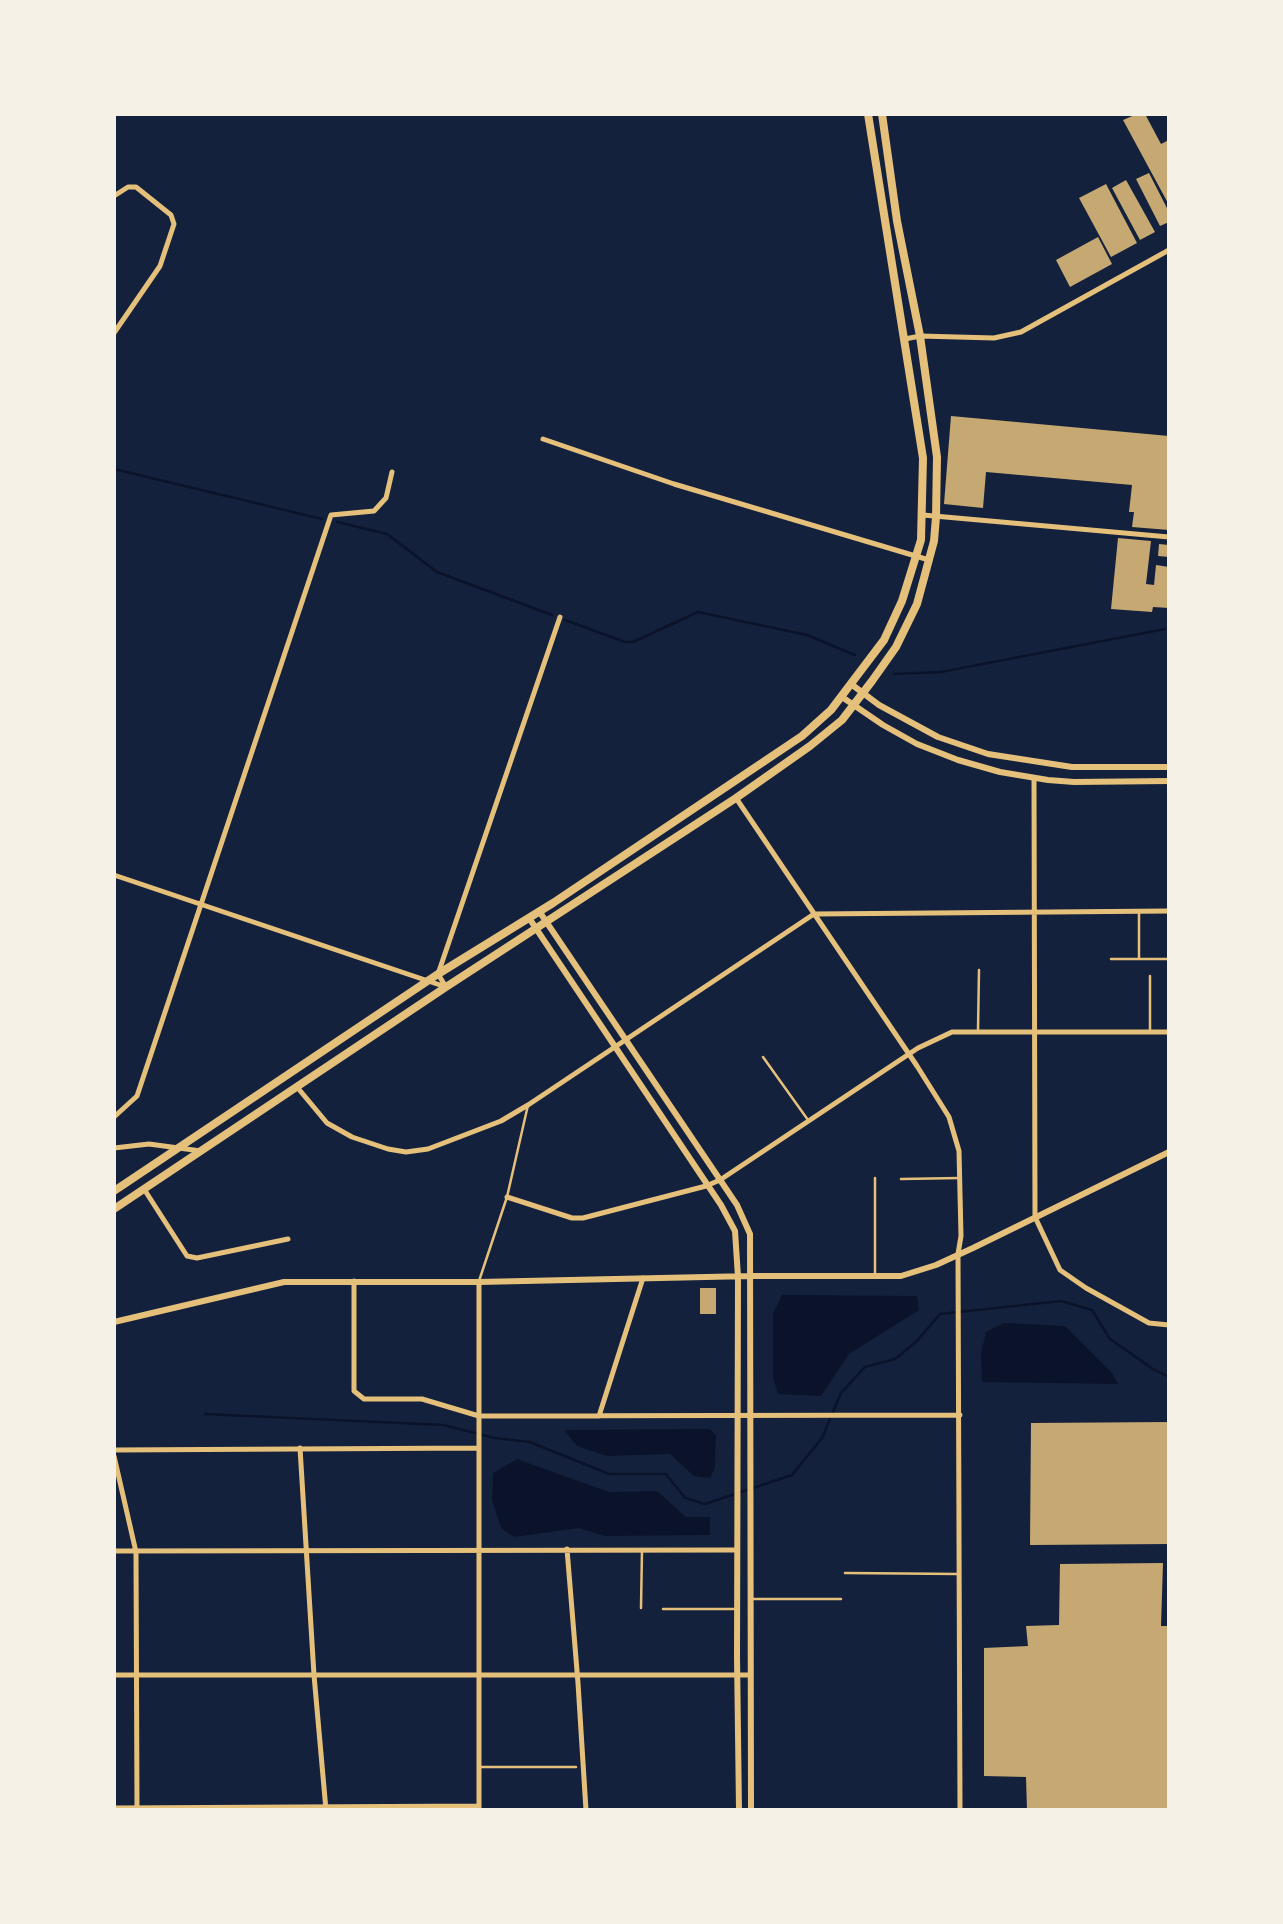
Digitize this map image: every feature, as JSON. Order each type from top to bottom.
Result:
[{"type":"main road","points":[[114,1191],[438,974],[529,918],[803,736],[842,697],[884,640],[902,601],[921,540],[923,458],[868,114]]},
{"type":"main road","points":[[114,1209],[446,987],[736,798],[810,746],[842,720],[896,647],[917,604],[929,561],[936,517],[937,457],[920,336],[899,233],[882,114]]},
{"type":"street","points":[[114,196],[128,187],[136,187],[171,215],[174,224],[160,266],[114,333]]},
{"type":"street","points":[[905,339],[920,336],[994,338],[1021,332],[1169,250]]},
{"type":"street","points":[[543,439],[674,484],[929,561]]},
{"type":"street","points":[[114,1118],[137,1096],[331,515],[374,511],[386,498],[392,472]]},
{"type":"street","points":[[923,515],[1169,537]]},
{"type":"street","points":[[446,987],[438,974],[560,617]]},
{"type":"street","points":[[851,684],[879,705],[938,737],[988,754],[1072,767],[1169,767]]},
{"type":"street","points":[[842,697],[852,706],[917,744],[1000,772],[1074,782],[1169,781]]},
{"type":"street","points":[[1034,778],[1035,1217],[1060,1270],[1087,1289],[1149,1323],[1169,1325]]},
{"type":"street","points":[[736,798],[949,1117],[959,1151],[960,1810]]},
{"type":"street","points":[[602,887],[610,863]]},
{"type":"street","points":[[114,875],[446,987]]},
{"type":"street","points":[[539,911],[737,1205],[750,1234],[751,1810]]},
{"type":"street","points":[[297,1087],[327,1124],[352,1137],[387,1149],[406,1152],[428,1149],[501,1121],[528,1105],[814,914],[1169,911]]},
{"type":"street","points":[[529,918],[721,1205],[735,1231],[738,1277],[738,1810]]},
{"type":"street","points":[[507,1197],[572,1218],[583,1218],[706,1186],[720,1180],[909,1054],[952,1032],[1169,1032]]},
{"type":"street","points":[[114,1148],[149,1144],[201,1152]]},
{"type":"street","points":[[114,1322],[284,1282],[901,1276],[936,1265],[1169,1152]]},
{"type":"street","points":[[144,1189],[187,1256],[197,1258],[288,1239]]},
{"type":"street","points":[[598,1416],[643,1278]]},
{"type":"street","points":[[354,1281],[354,1391],[364,1399],[422,1399],[479,1419],[826,1414],[960,1415]]},
{"type":"street","points":[[114,1808],[479,1808],[479,1282]]},
{"type":"street","points":[[137,1809],[136,1552],[114,1453],[479,1445]]},
{"type":"street","points":[[300,1448],[314,1675],[326,1809]]},
{"type":"street","points":[[567,1549],[586,1810]]},
{"type":"street","points":[[114,1551],[737,1550]]},
{"type":"street","points":[[114,1675],[750,1675]]},
{"type":"lane","points":[[1139,911],[1139,959]]},
{"type":"lane","points":[[1111,959],[1169,959]]},
{"type":"lane","points":[[978,1032],[979,970]]},
{"type":"lane","points":[[1150,975],[1150,1032]]},
{"type":"lane","points":[[763,1057],[808,1121]]},
{"type":"lane","points":[[479,1282],[507,1197],[528,1105]]},
{"type":"lane","points":[[875,1178],[875,1276]]},
{"type":"lane","points":[[901,1179],[960,1178]]},
{"type":"lane","points":[[641,1608],[642,1550]]},
{"type":"lane","points":[[845,1573],[960,1574]]},
{"type":"lane","points":[[750,1599],[841,1599]]},
{"type":"lane","points":[[663,1609],[737,1609]]},
{"type":"lane","points":[[479,1766],[576,1767]]},
{"type":"lane","points":[[479,1808],[576,1810]]},
{"type":"water","points":[[782,1295],[917,1296],[919,1310],[849,1354],[821,1396],[778,1394],[773,1378],[773,1314]]},
{"type":"water","points":[[1004,1323],[1065,1326],[1112,1373],[1118,1384],[982,1382],[981,1354],[986,1332]]},
{"type":"water","points":[[710,1429],[716,1435],[715,1468],[710,1478],[694,1476],[670,1454],[607,1456],[577,1446],[564,1430]]},
{"type":"water","points":[[517,1459],[609,1492],[657,1491],[686,1517],[710,1517],[710,1535],[604,1536],[579,1528],[514,1537],[501,1528],[492,1500],[493,1473]]},
{"type":"building","points":[[1137,114],[1145,114],[1161,144],[1169,140],[1169,205],[1123,120]]},
{"type":"building","points":[[1149,173],[1169,212],[1169,222],[1160,226],[1136,179]]},
{"type":"building","points":[[1126,180],[1155,232],[1140,240],[1112,188]]},
{"type":"building","points":[[1106,184],[1137,243],[1111,257],[1079,198]]},
{"type":"building","points":[[1098,237],[1112,264],[1070,287],[1056,260]]},
{"type":"building","points":[[951,416],[1169,436],[1169,530],[1132,527],[1134,512],[1129,512],[1132,485],[986,472],[983,508],[944,504]]},
{"type":"building","points":[[1118,538],[1151,541],[1146,584],[1154,585],[1156,565],[1169,567],[1169,608],[1153,607],[1152,612],[1111,609]]},
{"type":"building","points":[[1159,544],[1169,545],[1169,557],[1158,556]]},
{"type":"building","points":[[700,1288],[716,1288],[716,1314],[700,1314]]},
{"type":"building","points":[[1169,1422],[1169,1544],[1030,1545],[1031,1423]]},
{"type":"building","points":[[1163,1563],[1161,1626],[1169,1626],[1169,1810],[1027,1810],[1026,1777],[984,1776],[984,1648],[1028,1646],[1026,1626],[1059,1625],[1060,1564]]},
{"type":"waterway","points":[[114,469],[322,519]]},
{"type":"waterway","points":[[337,522],[387,534],[437,572],[552,615]]},
{"type":"waterway","points":[[565,620],[625,642],[633,642],[698,612],[807,635],[855,655]]},
{"type":"waterway","points":[[894,674],[941,672],[1165,629]]},
{"type":"waterway","points":[[205,1414],[443,1425],[495,1438],[530,1442],[609,1474],[666,1474],[685,1498],[705,1504],[792,1475],[822,1438],[841,1393],[865,1367],[895,1359],[916,1342],[940,1314],[1061,1301],[1092,1310],[1110,1339],[1169,1377]]}]
